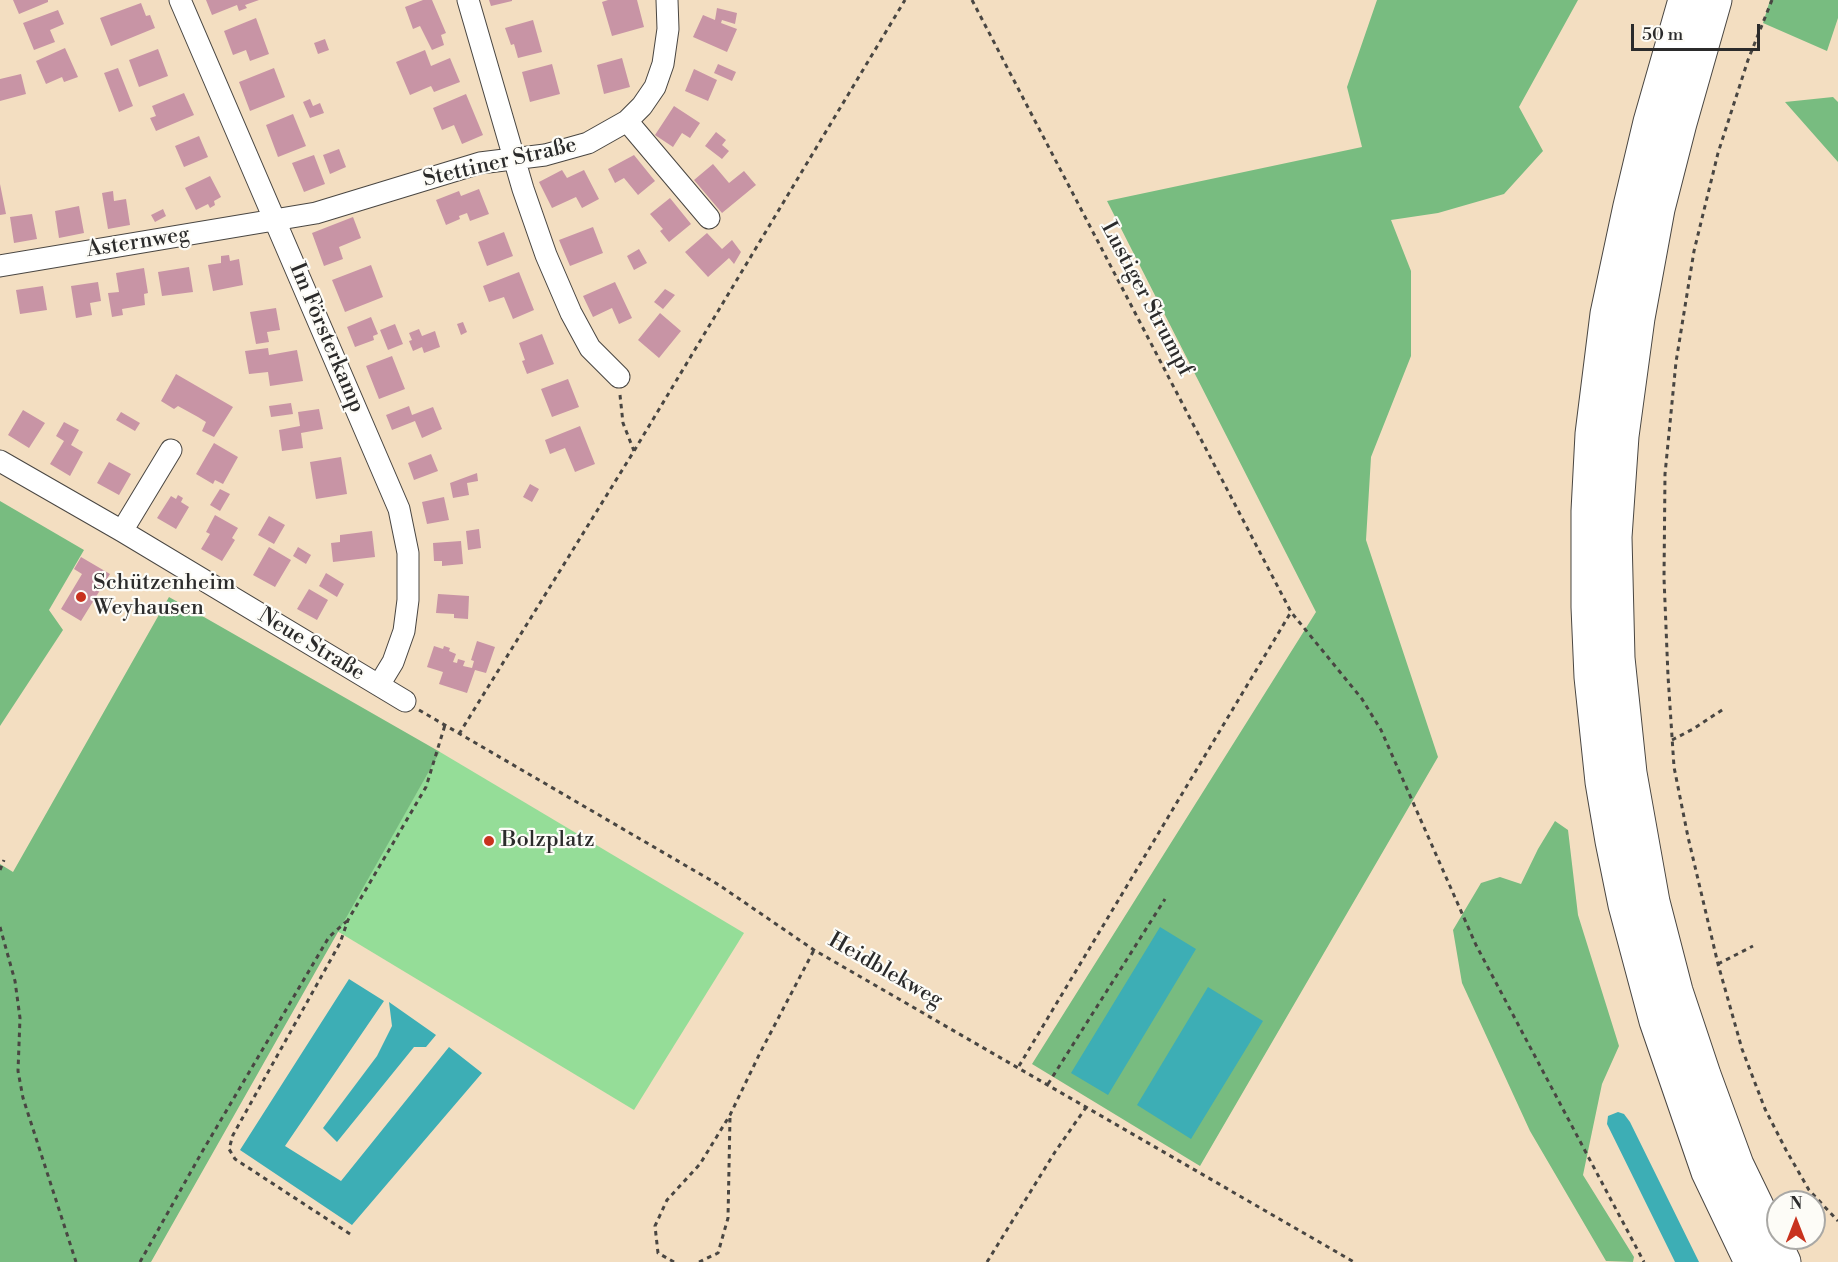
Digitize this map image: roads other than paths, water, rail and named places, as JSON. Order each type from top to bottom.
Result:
[{"type":"highway","points":[[1650,122],[1662,0]]},
{"type":"highway","points":[[1685,0],[1650,122],[1608,314],[1592,434],[1588,511],[1591,677],[1602,782],[1612,841],[1625,905],[1656,1021],[1708,1172],[1751,1262]]},
{"type":"highway","points":[[1715,0],[1658,209],[1638,318],[1622,436],[1614,537],[1618,658],[1630,773],[1653,903],[1676,992],[1737,1165],[1784,1262]]},
{"type":"street","name":"Im Försterkamp","points":[[180,0],[399,509],[408,553],[408,600],[404,631],[393,662],[379,686]]},
{"type":"street","points":[[468,0],[523,189],[546,255],[571,314],[590,348],[619,376]]},
{"type":"street","name":"Stettiner Straße","points":[[276,221],[316,213],[470,166],[569,150],[588,143],[627,121],[642,106],[655,87],[663,64],[668,29],[667,0]]},
{"type":"street","points":[[627,121],[709,218]]},
{"type":"street","name":"Asternweg","points":[[0,266],[276,221]]},
{"type":"street","points":[[122,531],[171,450]]},
{"type":"street","name":"Neue Straße","points":[[0,460],[405,701]]},
{"type":"water","points":[[1160,927],[1196,949],[1108,1095],[1071,1073]]},
{"type":"water","points":[[349,979],[384,1001],[285,1146],[341,1181],[449,1047],[482,1073],[352,1225],[240,1150]]},
{"type":"water","points":[[1208,987],[1263,1021],[1191,1139],[1137,1105]]},
{"type":"water","points":[[389,1002],[436,1035],[426,1047],[414,1047],[337,1142],[323,1128],[377,1056],[392,1026]]},
{"type":"water","points":[[1618,1112],[1624,1114],[1630,1122],[1699,1262],[1675,1262],[1607,1124],[1608,1116]]},
{"type":"place","name":"Schützenheim Weyhausen","points":[[81,597]]},
{"type":"place","name":"Bolzplatz","points":[[489,841]]}]
